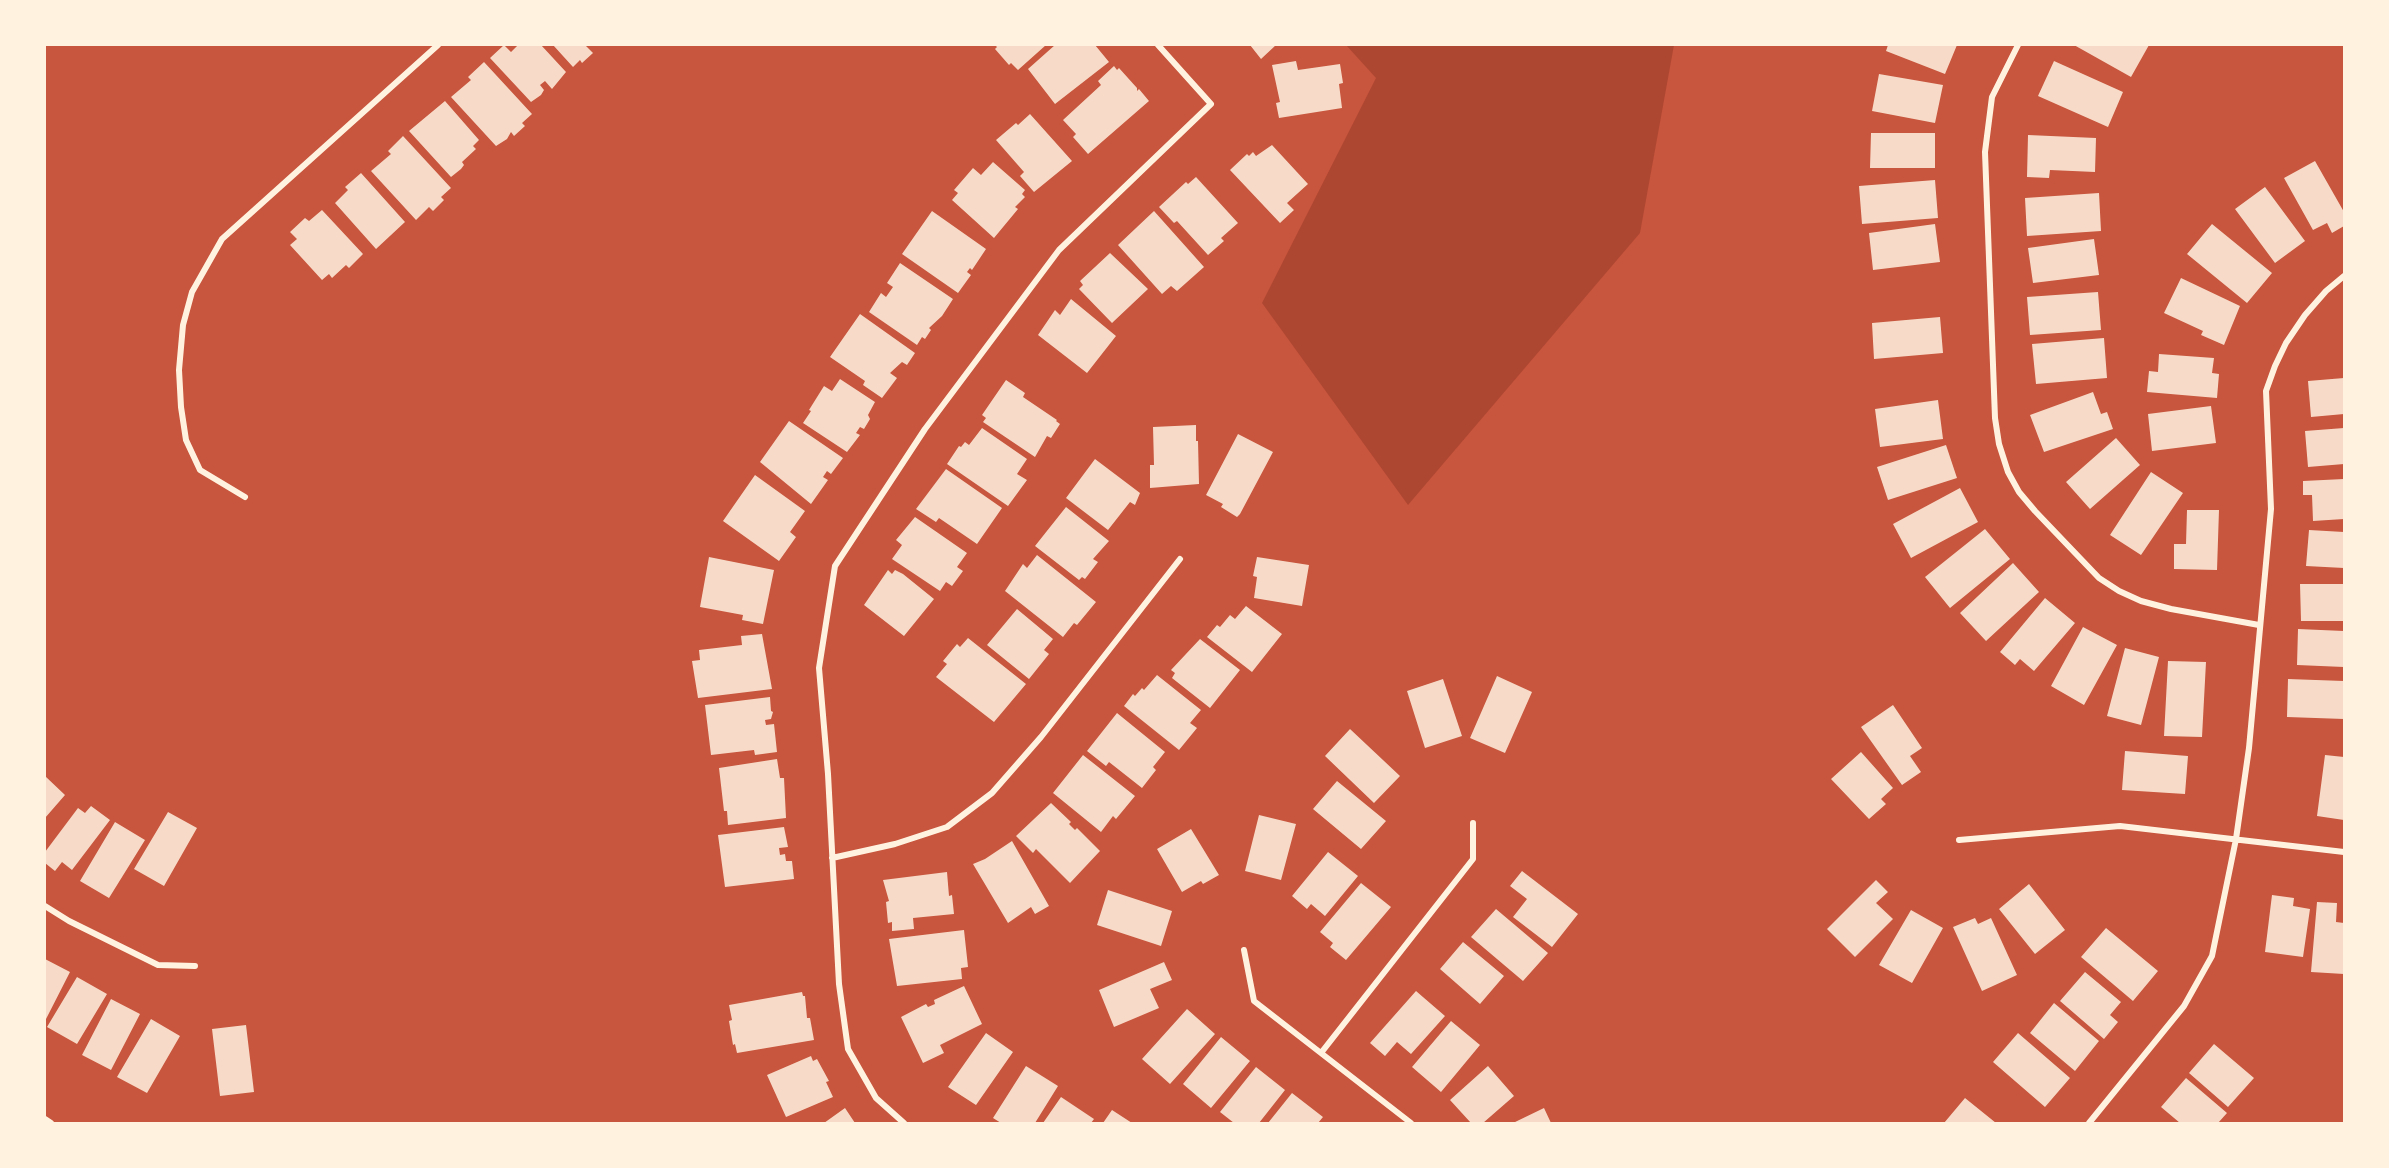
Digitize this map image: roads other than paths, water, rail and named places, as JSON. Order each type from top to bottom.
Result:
[{"type":"street","points":[[903,1123],[876,1098],[848,1049],[839,984],[819,668],[835,566],[925,429],[1059,250],[1211,104],[1158,45]]},
{"type":"street","points":[[2018,45],[1992,97],[1985,152],[1995,418],[1999,444],[2008,472],[2019,492],[2035,511],[2099,578],[2119,591],[2141,601],[2171,609],[2259,625]]},
{"type":"street","points":[[244,497],[200,470],[186,440],[179,370],[183,325],[192,292],[222,239],[433,46]]},
{"type":"street","points":[[2089,1123],[2184,1006],[2212,956],[2236,839],[2249,748],[2271,509],[2266,391],[2282,351],[2305,315],[2326,291],[2344,276]]},
{"type":"street","points":[[832,858],[895,844],[946,827],[992,793],[1041,737],[1180,559]]},
{"type":"street","points":[[1321,1053],[1473,859],[1473,823]]},
{"type":"street","points":[[1959,840],[2120,826],[2344,852]]},
{"type":"street","points":[[45,906],[69,921],[158,965],[195,966]]},
{"type":"street","points":[[1244,950],[1254,1001],[1411,1123]]},
{"type":"street","points":[[45,1119],[51,1123]]}]
